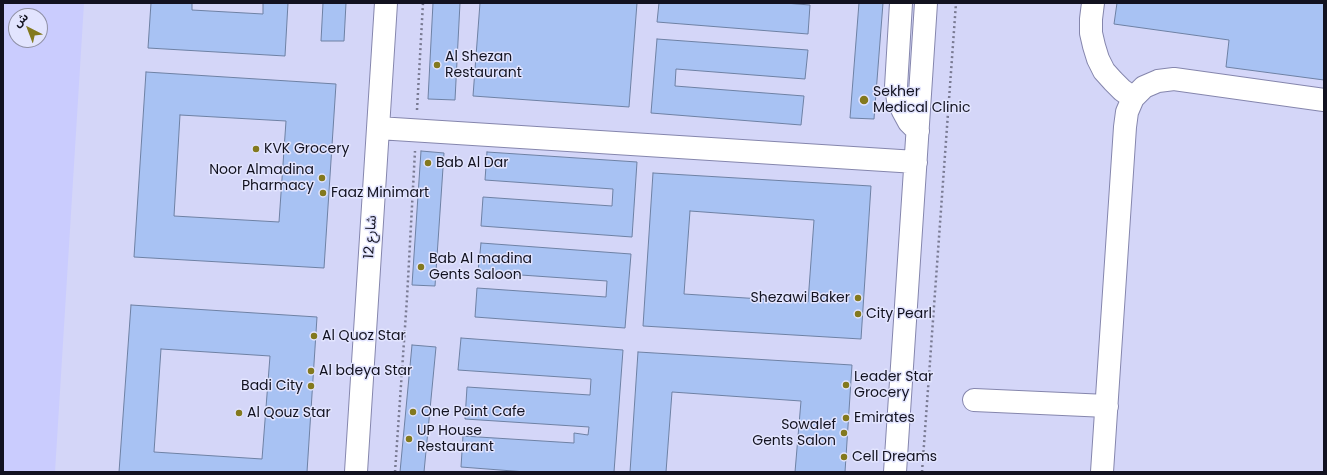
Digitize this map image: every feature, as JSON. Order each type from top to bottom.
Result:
[{"type":"street","name":"شارع 12","points":[[356,472],[386,3]]},
{"type":"street","points":[[901,3],[896,87],[898,100],[903,111],[909,122],[918,131]]},
{"type":"street","points":[[895,472],[926,3]]},
{"type":"street","points":[[1093,3],[1091,33],[1098,59],[1104,70],[1113,81],[1133,98]]},
{"type":"street","points":[[1102,472],[1125,127],[1127,112],[1133,98],[1144,87],[1158,81],[1174,80],[1324,100]]},
{"type":"street","points":[[378,128],[916,162]]},
{"type":"street","points":[[974,400],[1107,406]]},
{"type":"path","points":[[395,472],[407,298],[423,3]]},
{"type":"path","points":[[922,472],[956,3]]},
{"type":"shaded area","points":[[3,3],[84,3],[55,472],[3,472]]},
{"type":"building","points":[[151,3],[192,3],[192,10],[263,14],[263,3],[288,3],[285,56],[148,48]]},
{"type":"building","points":[[323,3],[346,3],[344,41],[321,41]]},
{"type":"building","points":[[433,3],[460,3],[455,100],[428,99]]},
{"type":"building","points":[[480,3],[637,3],[629,107],[473,96]]},
{"type":"building","points":[[659,3],[785,3],[810,5],[808,34],[657,22]]},
{"type":"building","points":[[859,3],[883,3],[874,119],[850,118]]},
{"type":"building","points":[[1117,3],[1324,3],[1324,80],[1226,67],[1229,40],[1114,24]]},
{"type":"building","points":[[657,39],[808,50],[805,79],[676,69],[675,86],[804,96],[801,125],[651,113]]},
{"type":"building","points":[[146,72],[336,84],[324,268],[134,257]],"holes":[[[180,115],[286,121],[279,222],[174,216]]]},
{"type":"building","points":[[421,151],[444,153],[435,286],[412,285]]},
{"type":"building","points":[[487,152],[637,162],[632,237],[481,226],[483,197],[612,206],[613,189],[485,180]]},
{"type":"building","points":[[653,173],[871,186],[861,339],[643,326]],"holes":[[[690,211],[814,220],[808,302],[684,294]]]},
{"type":"building","points":[[481,243],[631,254],[625,328],[475,317],[477,288],[606,297],[607,281],[478,272]]},
{"type":"building","points":[[131,305],[317,317],[307,472],[119,472]],"holes":[[[161,349],[270,356],[262,459],[154,452]]]},
{"type":"building","points":[[461,338],[623,350],[614,472],[526,472],[461,467],[463,436],[574,443],[574,433],[588,435],[589,427],[465,419],[467,387],[590,395],[591,379],[458,370]]},
{"type":"building","points":[[412,345],[436,347],[424,472],[400,472]]},
{"type":"building","points":[[638,352],[852,365],[845,472],[795,472],[801,401],[672,392],[666,472],[630,472]]},
{"type":"place","name":"Al Shezan Restaurant","points":[[437,65]]},
{"type":"place","name":"Sekher Medical Clinic","points":[[864,100]]},
{"type":"place","name":"KVK Grocery","points":[[256,149]]},
{"type":"place","name":"Bab Al Dar","points":[[428,163]]},
{"type":"place","name":"Noor Almadina Pharmacy","points":[[322,178]]},
{"type":"place","name":"Faaz Minimart","points":[[323,193]]},
{"type":"place","name":"Bab Al madina Gents Saloon","points":[[421,267]]},
{"type":"place","name":"Shezawi Baker","points":[[858,298]]},
{"type":"place","name":"City Pearl","points":[[858,314]]},
{"type":"place","name":"Al Quoz Star","points":[[314,336]]},
{"type":"place","name":"Al bdeya Star","points":[[311,371]]},
{"type":"place","name":"Leader Star Grocery","points":[[846,385]]},
{"type":"place","name":"Badi City","points":[[311,386]]},
{"type":"place","name":"One Point Cafe","points":[[413,412]]},
{"type":"place","name":"Al Qouz Star","points":[[239,413]]},
{"type":"place","name":"Emirates","points":[[846,418]]},
{"type":"place","name":"Sowalef Gents Salon","points":[[844,433]]},
{"type":"place","name":"UP House Restaurant","points":[[409,439]]},
{"type":"place","name":"Cell Dreams","points":[[844,457]]}]
